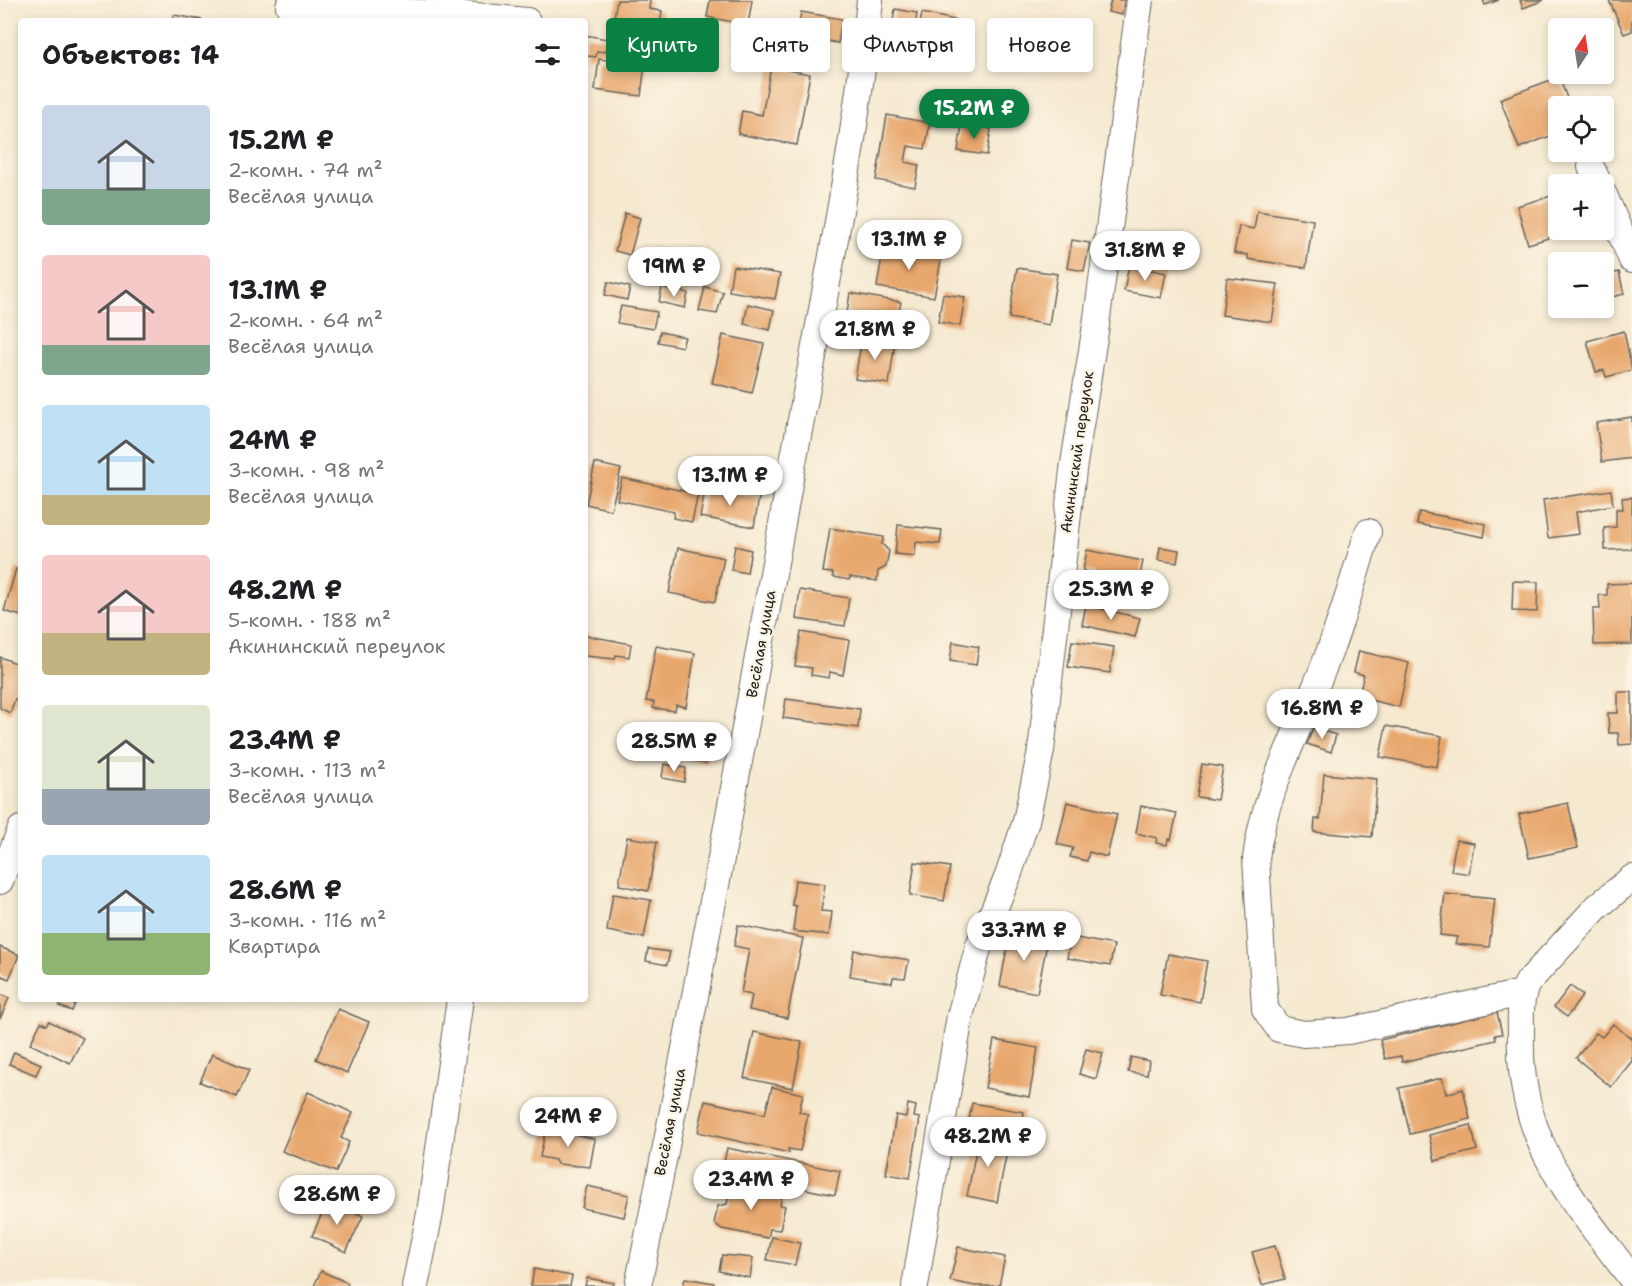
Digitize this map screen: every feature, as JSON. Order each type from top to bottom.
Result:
[{"type":"street","name":"Весёлая улица","points":[[638,1286],[749,718],[834,243],[865,52],[870,0]]},
{"type":"street","name":"Акининский переулок","points":[[915,1286],[962,1007],[979,945],[1008,876],[1026,821],[1041,751],[1073,470],[1096,326],[1140,0]]},
{"type":"street","points":[[289,9],[496,18]]},
{"type":"street","points":[[1614,218],[1632,260]]},
{"type":"street","points":[[1368,532],[1329,654],[1276,779],[1259,834],[1256,858],[1265,1009],[1279,1029],[1304,1034],[1348,1031],[1522,993]]},
{"type":"street","points":[[0,880],[18,836]]},
{"type":"street","points":[[1632,878],[1597,907],[1557,947],[1522,993],[1523,1079],[1541,1147],[1558,1181],[1632,1279]]},
{"type":"street","points":[[415,1286],[430,1213],[460,1002]]},
{"type":"building","points":[[617,0],[650,0],[649,9],[662,11],[661,18],[614,18]]},
{"type":"building","points":[[710,0],[752,0],[749,18],[731,18],[731,22],[707,17]]},
{"type":"building","points":[[1111,0],[1124,0],[1122,15],[1108,12]]},
{"type":"building","points":[[1483,0],[1499,0],[1485,5]]},
{"type":"building","points":[[1520,0],[1544,0],[1523,8]]},
{"type":"building","points":[[1609,0],[1632,0],[1632,31],[1624,34]]},
{"type":"building","points":[[895,9],[917,13],[916,18],[894,18]]},
{"type":"building","points":[[801,12],[842,19],[838,43],[830,41],[830,18],[800,18]]},
{"type":"building","points":[[922,13],[946,18],[921,18]]},
{"type":"building","points":[[174,15],[191,18],[174,18]]},
{"type":"building","points":[[588,36],[606,39],[605,52],[597,51],[596,57],[588,56]]},
{"type":"building","points":[[599,59],[606,60],[606,72],[644,72],[641,96],[595,90]]},
{"type":"building","points":[[770,72],[810,74],[797,145],[738,134],[742,111],[762,115]]},
{"type":"building","points":[[1548,81],[1548,84],[1562,84],[1566,96],[1548,96],[1548,137],[1519,148],[1500,99]]},
{"type":"building","points":[[887,115],[930,123],[925,149],[908,146],[905,162],[919,165],[915,187],[876,180]]},
{"type":"building","points":[[962,124],[991,129],[987,155],[958,151]]},
{"type":"building","points":[[1548,197],[1548,238],[1528,244],[1517,206]]},
{"type":"building","points":[[1257,211],[1313,220],[1306,268],[1248,259],[1248,255],[1234,253],[1239,226],[1254,229]]},
{"type":"building","points":[[625,213],[640,218],[630,255],[615,251]]},
{"type":"building","points":[[1072,240],[1090,243],[1084,271],[1067,268]]},
{"type":"building","points":[[884,244],[942,255],[934,297],[877,287]]},
{"type":"building","points":[[1129,265],[1166,273],[1161,298],[1124,291]]},
{"type":"building","points":[[733,266],[780,274],[775,299],[729,291]]},
{"type":"building","points":[[1017,268],[1057,274],[1049,325],[1009,318]]},
{"type":"building","points":[[1619,272],[1624,294],[1614,296],[1614,273]]},
{"type":"building","points":[[1227,278],[1278,284],[1272,322],[1222,315]]},
{"type":"building","points":[[608,282],[630,287],[627,300],[605,295]]},
{"type":"building","points":[[662,287],[688,293],[685,308],[659,302]]},
{"type":"building","points":[[705,287],[723,292],[717,314],[699,311]]},
{"type":"building","points":[[850,293],[901,302],[897,322],[847,313]]},
{"type":"building","points":[[943,294],[965,297],[960,326],[938,322]]},
{"type":"building","points":[[748,304],[774,310],[770,330],[744,324]]},
{"type":"building","points":[[621,306],[657,312],[653,329],[617,323]]},
{"type":"building","points":[[1624,331],[1632,370],[1606,377],[1604,370],[1596,372],[1587,341]]},
{"type":"building","points":[[660,332],[685,337],[682,347],[658,342]]},
{"type":"building","points":[[723,335],[764,344],[752,393],[712,383]]},
{"type":"building","points":[[862,337],[895,342],[889,384],[855,379]]},
{"type":"building","points":[[1632,417],[1632,458],[1602,462],[1596,423]]},
{"type":"building","points":[[595,463],[621,469],[611,510],[588,504]]},
{"type":"building","points":[[622,478],[698,494],[692,522],[673,518],[674,512],[617,500]]},
{"type":"building","points":[[706,486],[759,497],[754,527],[700,517]]},
{"type":"building","points":[[1611,490],[1613,505],[1576,512],[1579,534],[1548,538],[1543,500]]},
{"type":"building","points":[[1632,497],[1632,549],[1605,550],[1604,528],[1616,527],[1616,509],[1623,509],[1622,498]]},
{"type":"building","points":[[1419,512],[1486,524],[1484,537],[1417,524]]},
{"type":"building","points":[[898,525],[942,530],[940,544],[916,542],[915,556],[895,554]]},
{"type":"building","points":[[830,528],[884,537],[882,544],[889,551],[886,567],[878,571],[877,581],[850,577],[849,580],[833,577],[833,573],[823,572]]},
{"type":"building","points":[[735,546],[751,550],[747,573],[731,570]]},
{"type":"building","points":[[1160,547],[1179,550],[1177,563],[1158,560]]},
{"type":"building","points":[[678,548],[724,558],[715,602],[669,593]]},
{"type":"building","points":[[1087,550],[1143,561],[1139,581],[1131,579],[1129,592],[1092,585],[1095,573],[1083,571]]},
{"type":"building","points":[[16,569],[18,569],[18,615],[4,611]]},
{"type":"building","points":[[1513,581],[1538,582],[1537,612],[1512,611]]},
{"type":"building","points":[[1632,583],[1632,644],[1594,645],[1593,609],[1600,609],[1599,595],[1607,595],[1607,584]]},
{"type":"building","points":[[800,590],[849,598],[845,626],[796,619]]},
{"type":"building","points":[[1086,605],[1140,618],[1135,637],[1082,625]]},
{"type":"building","points":[[801,632],[849,640],[843,675],[830,672],[829,678],[811,675],[812,668],[795,666]]},
{"type":"building","points":[[588,636],[631,644],[629,657],[616,655],[615,659],[588,656]]},
{"type":"building","points":[[1072,641],[1114,647],[1110,673],[1068,667]]},
{"type":"building","points":[[953,642],[979,647],[976,665],[950,661]]},
{"type":"building","points":[[656,646],[695,653],[686,707],[676,705],[675,711],[653,708],[654,702],[646,701]]},
{"type":"building","points":[[1359,651],[1409,663],[1399,707],[1358,697],[1364,675],[1354,672]]},
{"type":"building","points":[[0,657],[18,664],[18,700],[15,699],[10,713],[0,708]]},
{"type":"building","points":[[1618,692],[1632,692],[1632,744],[1619,745],[1618,733],[1609,733],[1608,713],[1618,713]]},
{"type":"building","points":[[786,699],[860,709],[858,728],[783,718]]},
{"type":"building","points":[[1386,726],[1442,736],[1437,767],[1380,757]]},
{"type":"building","points":[[662,727],[711,736],[706,763],[656,754]]},
{"type":"building","points":[[1313,728],[1336,735],[1331,752],[1307,744]]},
{"type":"building","points":[[664,764],[686,768],[684,782],[662,778]]},
{"type":"building","points":[[1202,764],[1223,767],[1217,800],[1197,797]]},
{"type":"building","points":[[1324,774],[1377,779],[1372,837],[1314,832],[1315,819],[1320,819]]},
{"type":"building","points":[[1067,802],[1117,814],[1107,857],[1089,852],[1087,861],[1070,857],[1073,848],[1057,844]]},
{"type":"building","points":[[1568,803],[1578,848],[1529,858],[1519,814]]},
{"type":"building","points":[[1141,806],[1177,813],[1171,840],[1168,839],[1167,845],[1156,843],[1157,838],[1136,833]]},
{"type":"building","points":[[627,837],[657,842],[648,891],[619,885]]},
{"type":"building","points":[[1456,840],[1474,843],[1469,874],[1451,871]]},
{"type":"building","points":[[915,862],[950,867],[944,901],[910,895]]},
{"type":"building","points":[[795,880],[825,884],[821,911],[832,912],[829,935],[793,931],[796,906],[792,905]]},
{"type":"building","points":[[613,894],[651,900],[644,938],[607,931]]},
{"type":"building","points":[[1445,894],[1495,899],[1489,947],[1455,944],[1457,937],[1440,935]]},
{"type":"building","points":[[738,925],[803,938],[787,1018],[749,1010],[752,995],[741,993],[749,949],[734,946]]},
{"type":"building","points":[[1010,932],[1048,939],[1037,993],[1000,986]]},
{"type":"building","points":[[1071,937],[1114,945],[1110,966],[1067,958]]},
{"type":"building","points":[[0,947],[18,955],[18,957],[9,979],[0,975]]},
{"type":"building","points":[[648,949],[670,952],[667,965],[646,961]]},
{"type":"building","points":[[854,950],[909,960],[905,978],[893,977],[892,983],[850,976]]},
{"type":"building","points":[[1168,954],[1207,961],[1200,1002],[1160,995]]},
{"type":"building","points":[[1570,986],[1583,995],[1567,1017],[1554,1007]]},
{"type":"building","points":[[0,994],[9,998],[0,1019]]},
{"type":"building","points":[[61,1002],[76,1002],[72,1011],[59,1006]]},
{"type":"building","points":[[338,1009],[369,1022],[347,1073],[316,1059]]},
{"type":"building","points":[[1497,1012],[1502,1034],[1495,1035],[1496,1040],[1402,1062],[1401,1056],[1385,1059],[1380,1040]]},
{"type":"building","points":[[49,1021],[83,1038],[70,1063],[30,1044],[41,1022],[47,1025]]},
{"type":"building","points":[[1613,1024],[1632,1039],[1632,1061],[1611,1087],[1576,1058],[1596,1033],[1602,1037]]},
{"type":"building","points":[[754,1032],[802,1042],[793,1088],[744,1078]]},
{"type":"building","points":[[994,1040],[1038,1048],[1029,1097],[985,1088]]},
{"type":"building","points":[[1086,1049],[1103,1053],[1096,1079],[1079,1074]]},
{"type":"building","points":[[14,1052],[41,1064],[36,1075],[9,1064]]},
{"type":"building","points":[[212,1054],[249,1070],[237,1097],[200,1082]]},
{"type":"building","points":[[1131,1057],[1149,1061],[1147,1075],[1128,1072]]},
{"type":"building","points":[[1442,1078],[1446,1094],[1463,1089],[1470,1119],[1410,1134],[1399,1088]]},
{"type":"building","points":[[772,1087],[803,1094],[799,1112],[808,1114],[800,1151],[788,1149],[789,1153],[698,1132],[705,1101],[765,1114]]},
{"type":"building","points":[[308,1092],[353,1113],[341,1138],[349,1142],[336,1172],[282,1151]]},
{"type":"building","points":[[972,1103],[1024,1112],[1020,1134],[968,1125]]},
{"type":"building","points":[[908,1104],[916,1106],[914,1117],[920,1118],[910,1178],[886,1174],[896,1115],[906,1117]]},
{"type":"building","points":[[1471,1125],[1477,1150],[1435,1161],[1429,1135]]},
{"type":"building","points":[[546,1128],[595,1139],[590,1167],[557,1164],[555,1160],[540,1157]]},
{"type":"building","points":[[979,1135],[1009,1141],[997,1202],[967,1196]]},
{"type":"building","points":[[727,1148],[840,1171],[835,1195],[722,1172]]},
{"type":"building","points":[[731,1183],[782,1194],[780,1205],[785,1206],[780,1230],[770,1229],[768,1238],[722,1229],[714,1223],[718,1206],[727,1204]]},
{"type":"building","points":[[587,1186],[629,1195],[624,1217],[582,1208]]},
{"type":"building","points":[[328,1200],[363,1216],[346,1252],[312,1236]]},
{"type":"building","points":[[772,1237],[800,1243],[795,1265],[767,1260]]},
{"type":"building","points":[[1275,1246],[1285,1279],[1262,1285],[1252,1252]]},
{"type":"building","points":[[958,1247],[1005,1257],[999,1286],[975,1286],[950,1281]]},
{"type":"building","points":[[722,1255],[753,1258],[750,1278],[719,1271]]},
{"type":"building","points":[[534,1269],[572,1276],[570,1286],[531,1286]]},
{"type":"building","points":[[321,1271],[348,1283],[347,1286],[314,1286]]},
{"type":"building","points":[[587,1278],[614,1283],[613,1286],[585,1286]]},
{"type":"building","points":[[685,1278],[714,1283],[713,1286],[683,1286]]}]
